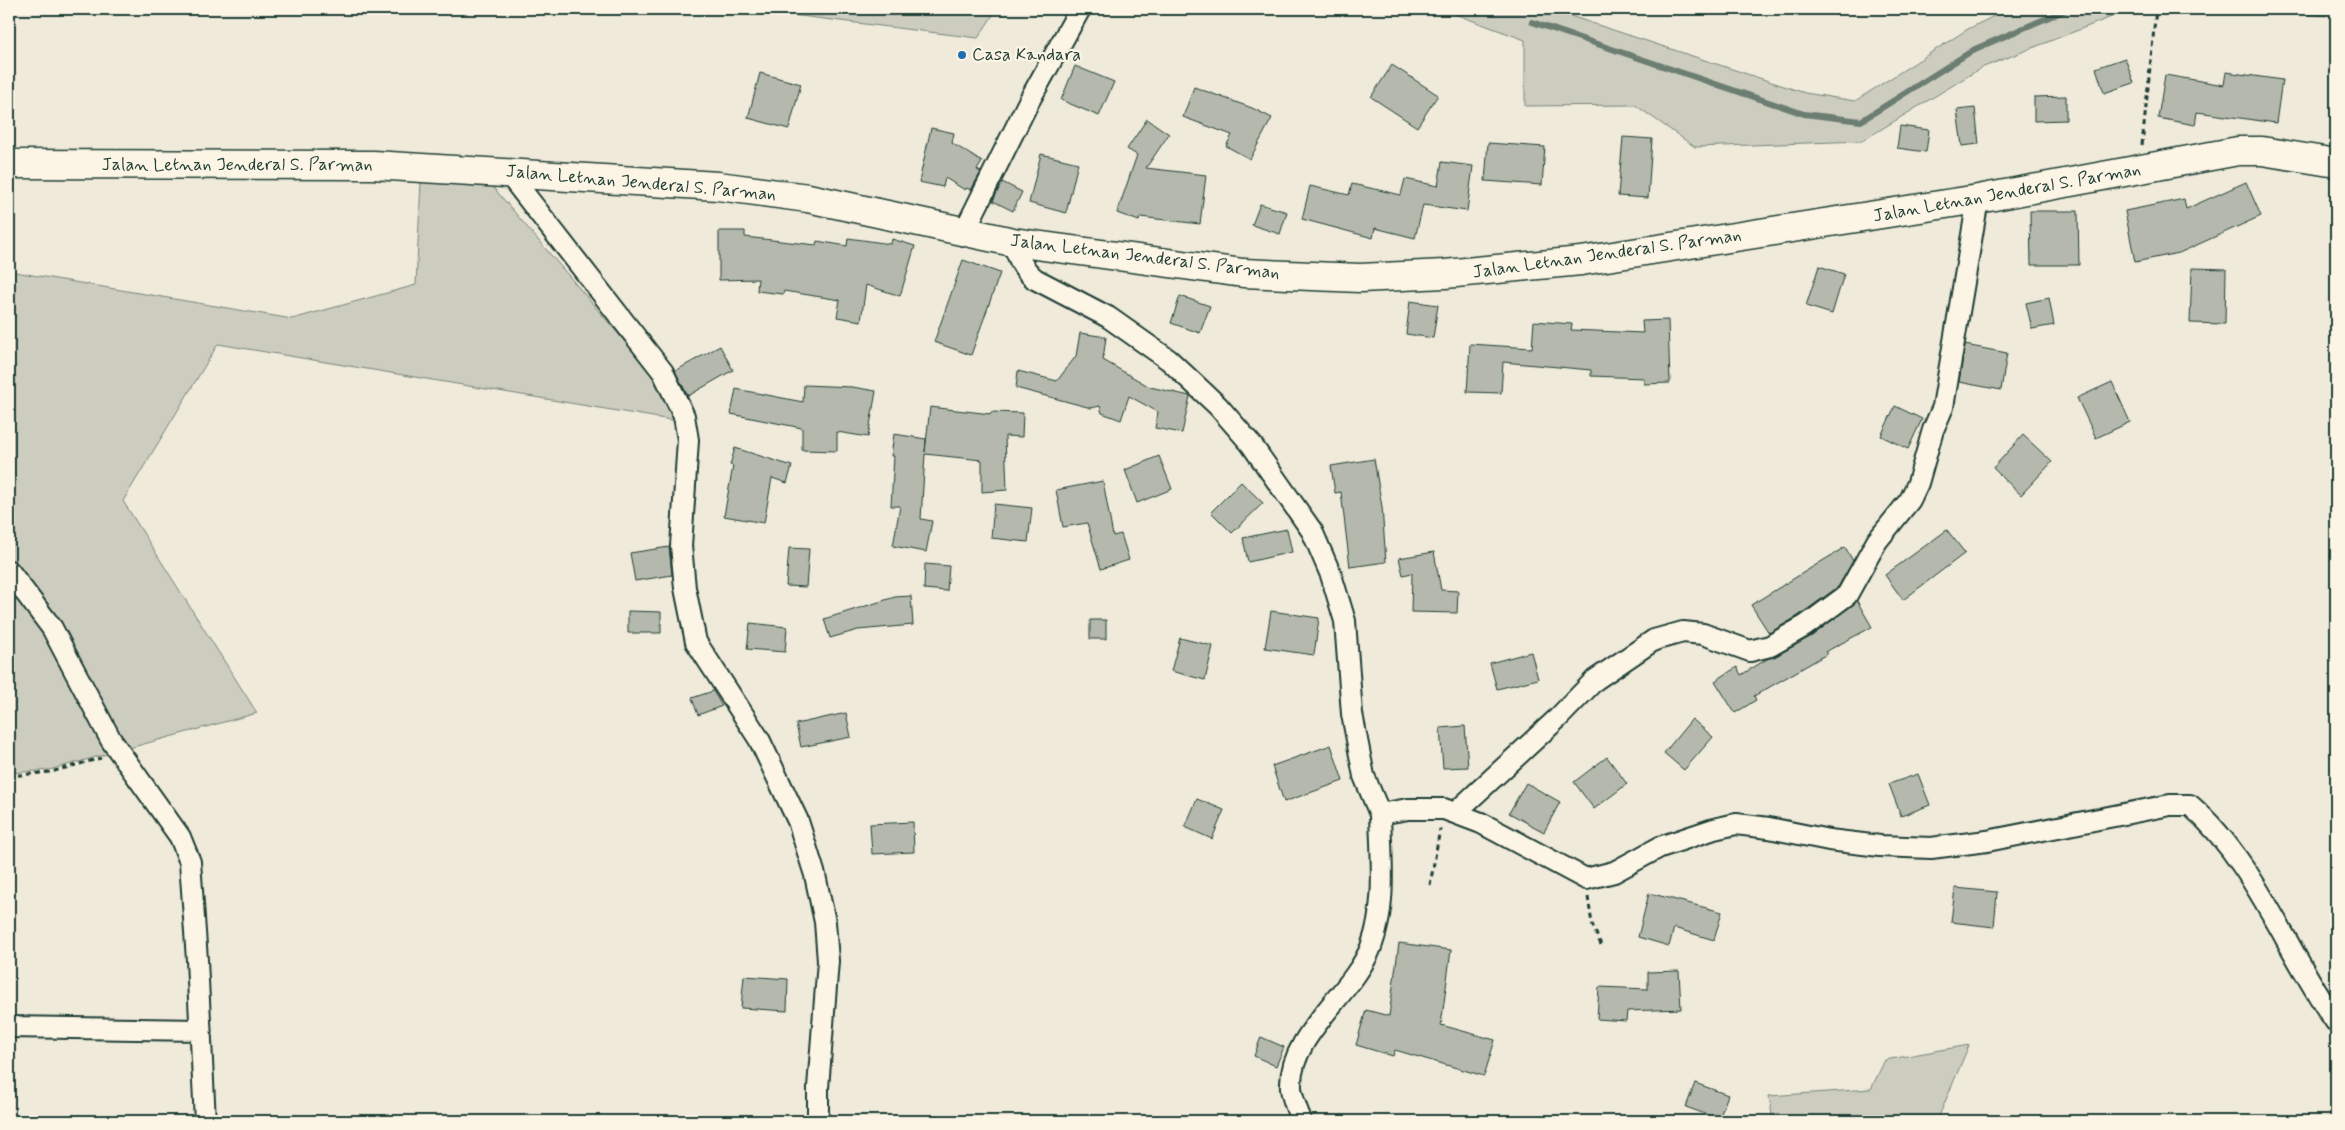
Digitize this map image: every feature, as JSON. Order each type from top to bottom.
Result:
[{"type":"street","points":[[964,232],[1029,101],[1080,9]]},
{"type":"street","name":"Jalan Letnan Jenderal S. Parman","points":[[9,164],[355,165],[727,187],[808,198],[1013,242],[1243,273],[1360,278],[1455,274],[1581,261],[1978,199],[2238,151],[2262,151],[2336,163]]},
{"type":"street","points":[[508,173],[658,365],[684,416],[688,440],[681,546],[685,588],[696,642],[759,739],[798,821],[815,875],[825,922],[828,961],[818,1088],[818,1121]]},
{"type":"street","points":[[1449,811],[1538,738],[1595,680],[1654,640],[1683,632],[1703,634],[1750,651],[1770,646],[1805,626],[1847,595],[1877,541],[1910,500],[1918,483],[1927,449],[1943,406],[1978,199]]},
{"type":"street","points":[[1013,242],[1018,260],[1035,279],[1115,323],[1169,360],[1218,406],[1251,444],[1312,531],[1332,576],[1345,621],[1352,714],[1364,776],[1380,814],[1381,912],[1370,948],[1353,978],[1310,1032],[1294,1067],[1291,1088],[1301,1121]]},
{"type":"street","points":[[9,571],[52,628],[112,740],[180,837],[190,862],[205,1121]]},
{"type":"street","points":[[1380,814],[1408,809],[1449,811],[1482,823],[1586,879],[1614,872],[1660,847],[1736,824],[1769,828],[1829,840],[1880,846],[1931,848],[1987,841],[2170,805],[2190,805],[2223,839],[2269,911],[2316,993],[2336,1022]]},
{"type":"street","points":[[9,1027],[200,1030]]},
{"type":"path","points":[[2140,170],[2156,9]]},
{"type":"path","points":[[9,776],[51,772],[121,753]]},
{"type":"path","points":[[1430,885],[1449,811]]},
{"type":"path","points":[[1586,879],[1592,924],[1601,945]]},
{"type":"shaded area","points":[[743,9],[997,9],[978,38]]},
{"type":"shaded area","points":[[1441,9],[1549,9],[1805,93],[1855,101],[1968,29],[2008,9],[2132,9],[1981,68],[1862,141],[1695,147],[1635,105],[1525,106],[1525,40]]},
{"type":"shaded area","points":[[2256,9],[2326,9],[2326,16]]},
{"type":"shaded area","points":[[422,161],[475,166],[695,424],[218,344],[123,501],[257,713],[49,770],[9,773],[9,553],[11,554],[9,519],[9,271],[292,319],[416,285]]},
{"type":"shaded area","points":[[1969,1045],[1937,1121],[1773,1121],[1769,1096],[1871,1089],[1885,1060]]},
{"type":"building","points":[[2125,58],[2134,83],[2104,93],[2096,68]]},
{"type":"building","points":[[1392,65],[1438,95],[1417,127],[1371,97]]},
{"type":"building","points":[[1075,66],[1114,82],[1099,116],[1061,100]]},
{"type":"building","points":[[2226,72],[2282,80],[2276,123],[2197,112],[2195,125],[2158,118],[2165,75],[2224,85]]},
{"type":"building","points":[[760,73],[801,84],[789,129],[748,118]]},
{"type":"building","points":[[1194,87],[1252,108],[1272,118],[1250,159],[1226,146],[1232,135],[1183,117]]},
{"type":"building","points":[[2066,96],[2066,120],[2034,121],[2034,97]]},
{"type":"building","points":[[1975,108],[1979,144],[1962,146],[1957,110]]},
{"type":"building","points":[[1147,119],[1169,134],[1146,168],[1206,175],[1200,224],[1140,217],[1139,221],[1117,213],[1137,155],[1127,149]]},
{"type":"building","points":[[1900,126],[1929,130],[1926,152],[1897,148]]},
{"type":"building","points":[[931,128],[954,133],[952,143],[982,162],[977,170],[981,172],[971,190],[966,188],[965,190],[945,178],[943,187],[919,182]]},
{"type":"building","points":[[1623,137],[1652,139],[1648,198],[1618,196]]},
{"type":"building","points":[[1488,143],[1545,147],[1542,185],[1485,181]]},
{"type":"building","points":[[1041,154],[1078,163],[1066,213],[1029,203]]},
{"type":"building","points":[[1442,162],[1473,166],[1467,211],[1423,205],[1415,238],[1375,228],[1373,238],[1302,219],[1310,186],[1349,195],[1352,184],[1401,195],[1405,179],[1438,186]]},
{"type":"building","points":[[1002,182],[1022,192],[1013,211],[993,201]]},
{"type":"building","points":[[2246,182],[2261,216],[2179,253],[2135,262],[2125,211],[2184,199],[2186,209]]},
{"type":"building","points":[[1260,204],[1287,212],[1280,234],[1252,225]]},
{"type":"building","points":[[2030,211],[2078,211],[2079,265],[2031,265]]},
{"type":"building","points":[[719,231],[745,231],[745,237],[816,245],[817,241],[847,246],[848,238],[891,244],[892,239],[915,246],[900,296],[866,285],[861,321],[837,317],[840,300],[784,291],[783,294],[757,291],[758,279],[719,280]]},
{"type":"building","points":[[963,260],[1000,273],[971,355],[934,342]]},
{"type":"building","points":[[1819,266],[1844,274],[1832,314],[1806,306]]},
{"type":"building","points":[[2192,268],[2226,269],[2225,324],[2190,323]]},
{"type":"building","points":[[1180,296],[1210,306],[1200,333],[1171,323]]},
{"type":"building","points":[[2049,298],[2054,325],[2032,329],[2026,303]]},
{"type":"building","points":[[1410,301],[1438,305],[1433,338],[1406,334]]},
{"type":"building","points":[[1668,320],[1670,383],[1644,384],[1644,378],[1591,376],[1591,370],[1503,362],[1501,393],[1467,392],[1470,344],[1532,348],[1534,321],[1572,324],[1571,330],[1643,333],[1642,321]]},
{"type":"building","points":[[1080,333],[1106,337],[1103,360],[1150,387],[1190,396],[1182,433],[1155,428],[1158,412],[1129,396],[1121,420],[1102,413],[1100,406],[1091,408],[1016,388],[1018,371],[1057,381],[1076,356]]},
{"type":"building","points":[[1965,345],[2007,353],[2001,390],[1959,382]]},
{"type":"building","points":[[720,346],[733,370],[688,396],[675,371]]},
{"type":"building","points":[[2112,382],[2130,422],[2096,438],[2077,398]]},
{"type":"building","points":[[804,385],[852,387],[876,391],[868,437],[837,432],[837,451],[802,450],[802,428],[731,414],[736,389],[803,402]]},
{"type":"building","points":[[1895,406],[1922,419],[1908,449],[1881,436]]},
{"type":"building","points":[[930,407],[991,414],[991,412],[1023,413],[1022,437],[1005,436],[1007,490],[982,492],[982,460],[925,454],[921,519],[932,521],[926,552],[893,546],[900,506],[891,506],[894,456],[891,456],[894,434],[926,439],[925,452]]},
{"type":"building","points":[[2023,435],[2052,462],[2021,495],[1993,468]]},
{"type":"building","points":[[735,448],[792,466],[787,483],[772,478],[764,523],[724,516],[733,466],[730,465]]},
{"type":"building","points":[[1159,456],[1172,489],[1137,503],[1125,470]]},
{"type":"building","points":[[1374,459],[1382,507],[1386,562],[1350,567],[1341,492],[1335,493],[1331,466]]},
{"type":"building","points":[[1103,481],[1113,536],[1121,534],[1129,560],[1101,569],[1087,523],[1063,527],[1056,490]]},
{"type":"building","points":[[1241,482],[1263,503],[1232,533],[1211,512]]},
{"type":"building","points":[[994,504],[1032,508],[1028,542],[991,538]]},
{"type":"building","points":[[1287,529],[1292,552],[1248,562],[1243,538]]},
{"type":"building","points":[[1947,530],[1965,553],[1903,600],[1885,575]]},
{"type":"building","points":[[669,547],[672,575],[635,581],[630,553]]},
{"type":"building","points":[[1845,547],[1853,561],[1838,587],[1798,616],[1769,633],[1751,605]]},
{"type":"building","points":[[789,548],[809,549],[806,587],[786,586]]},
{"type":"building","points":[[1434,552],[1441,590],[1458,591],[1457,613],[1411,612],[1412,573],[1403,575],[1399,558]]},
{"type":"building","points":[[925,564],[949,566],[947,591],[924,589]]},
{"type":"building","points":[[911,596],[913,625],[858,630],[830,638],[824,619],[895,597]]},
{"type":"building","points":[[1857,601],[1872,627],[1825,652],[1827,654],[1754,696],[1756,700],[1735,713],[1715,681],[1737,667],[1741,675],[1767,659],[1812,636]]},
{"type":"building","points":[[628,611],[661,612],[661,633],[628,633]]},
{"type":"building","points":[[1271,611],[1319,618],[1314,655],[1265,648]]},
{"type":"building","points":[[1090,620],[1106,620],[1106,639],[1090,639]]},
{"type":"building","points":[[750,623],[787,627],[785,652],[747,649]]},
{"type":"building","points":[[1180,638],[1213,646],[1205,680],[1171,671]]},
{"type":"building","points":[[1531,652],[1538,679],[1497,689],[1490,663]]},
{"type":"building","points":[[713,691],[722,706],[698,715],[692,698]]},
{"type":"building","points":[[846,713],[851,737],[801,747],[796,724]]},
{"type":"building","points":[[1692,719],[1713,737],[1684,770],[1664,753]]},
{"type":"building","points":[[1465,726],[1468,767],[1443,768],[1440,728]]},
{"type":"building","points":[[1331,745],[1343,781],[1284,802],[1272,766]]},
{"type":"building","points":[[1607,757],[1627,784],[1594,809],[1574,782]]},
{"type":"building","points":[[1918,774],[1930,805],[1901,816],[1889,784]]},
{"type":"building","points":[[1526,783],[1560,802],[1544,832],[1509,813]]},
{"type":"building","points":[[1197,799],[1224,810],[1212,839],[1185,827]]},
{"type":"building","points":[[913,822],[914,852],[872,854],[870,824]]},
{"type":"building","points":[[1955,888],[1997,892],[1994,927],[1951,922]]},
{"type":"building","points":[[1649,893],[1722,912],[1714,940],[1674,928],[1669,946],[1638,937]]},
{"type":"building","points":[[1399,943],[1451,950],[1441,1025],[1495,1040],[1484,1076],[1395,1050],[1393,1056],[1356,1045],[1366,1010],[1389,1016]]},
{"type":"building","points":[[1679,971],[1681,1009],[1627,1011],[1626,1021],[1597,1019],[1599,987],[1648,989],[1648,972]]},
{"type":"building","points":[[744,976],[788,979],[787,1011],[741,1008]]},
{"type":"building","points":[[1261,1037],[1284,1047],[1276,1066],[1254,1056]]},
{"type":"building","points":[[1695,1083],[1728,1095],[1719,1119],[1686,1107]]},
{"type":"waterway","points":[[1532,22],[1804,114],[1861,121],[1975,49],[2068,9]]},
{"type":"place","name":"Casa Kandara","points":[[962,55]]}]
